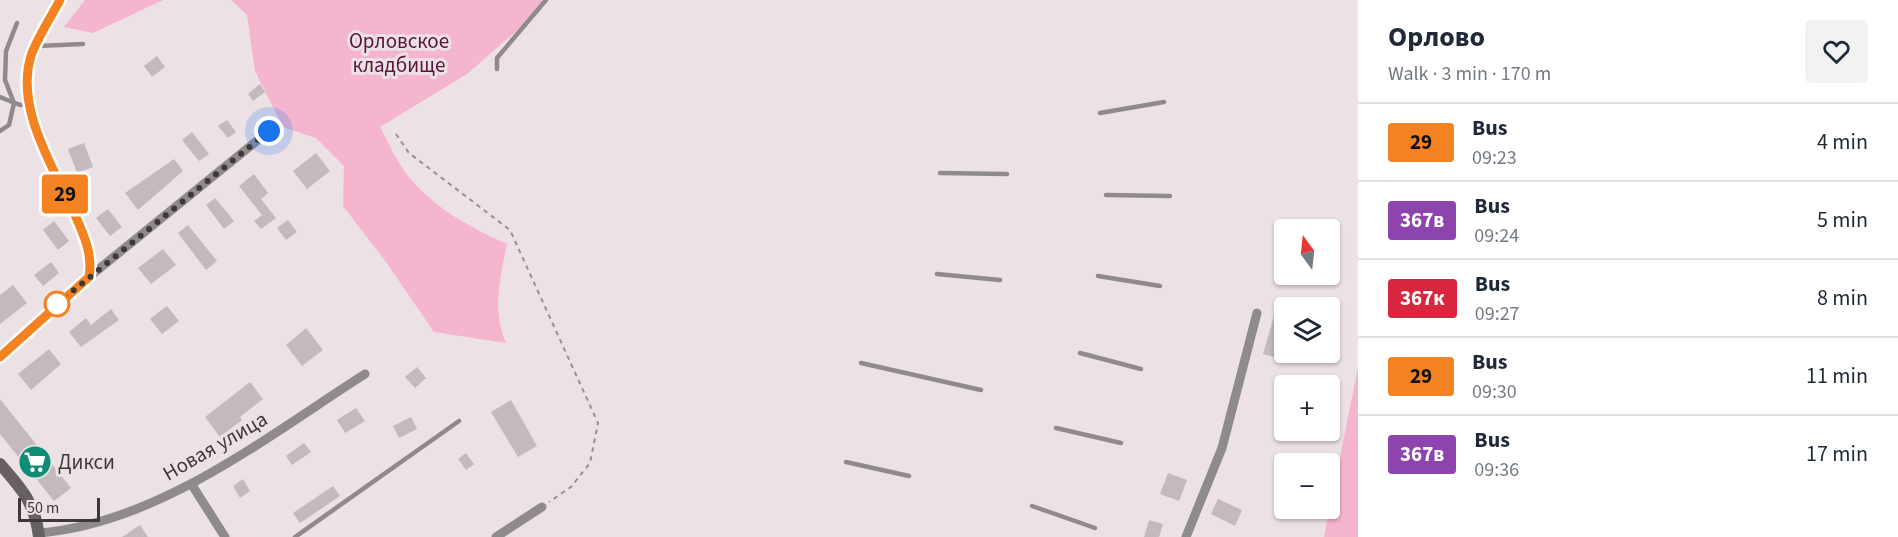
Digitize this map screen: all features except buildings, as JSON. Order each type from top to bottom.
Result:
[{"type":"main road","points":[[0,357],[89,277],[89,254],[35,127],[30,104],[28,69],[36,46],[60,0]]},
{"type":"main road","points":[[0,464],[27,495],[36,515],[39,535]]},
{"type":"street","points":[[89,277],[102,270],[269,131]]},
{"type":"street","points":[[1186,537],[1222,448],[1257,313]]},
{"type":"street","name":"Новая улица","points":[[39,535],[74,530],[192,485],[365,374]]},
{"type":"street","points":[[192,485],[225,537]]},
{"type":"street","points":[[496,537],[542,507]]},
{"type":"lane","points":[[497,69],[497,58],[546,0]]},
{"type":"lane","points":[[0,131],[9,126],[14,103],[5,80],[6,51],[17,23]]},
{"type":"lane","points":[[36,46],[82,44]]},
{"type":"lane","points":[[0,97],[14,103],[30,104]]},
{"type":"lane","points":[[1100,113],[1164,102]]},
{"type":"lane","points":[[940,173],[1007,174]]},
{"type":"lane","points":[[1106,195],[1170,196]]},
{"type":"lane","points":[[937,274],[1000,280]]},
{"type":"lane","points":[[1098,276],[1160,286]]},
{"type":"lane","points":[[1080,353],[1140,369]]},
{"type":"lane","points":[[861,363],[981,390]]},
{"type":"lane","points":[[295,537],[459,421]]},
{"type":"lane","points":[[1056,428],[1121,443]]},
{"type":"lane","points":[[846,462],[909,476]]},
{"type":"lane","points":[[1032,506],[1095,528]]},
{"type":"path","points":[[396,134],[409,153],[510,230],[598,423],[590,463],[571,487],[542,507]]},
{"type":"green space","points":[[85,0],[163,0],[93,33],[64,27]]},
{"type":"green space","name":"Орловское кладбище","points":[[231,0],[543,0],[522,26],[467,74],[380,127],[405,172],[415,184],[464,223],[507,244],[498,306],[506,343],[434,332],[386,262],[343,206],[344,166],[316,138],[283,127],[255,71],[247,15]]},
{"type":"green space","points":[[1358,367],[1358,537],[1324,537],[1328,519],[1340,519],[1340,457]]},
{"type":"bus line","name":"29","points":[[0,357],[89,277],[91,265],[89,254],[79,225],[35,127],[28,89],[28,69],[32,52],[60,0]]},
{"type":"place","name":"Дикси","points":[[35,462]]},
{"type":"route","points":[[57,304],[269,131]]}]
